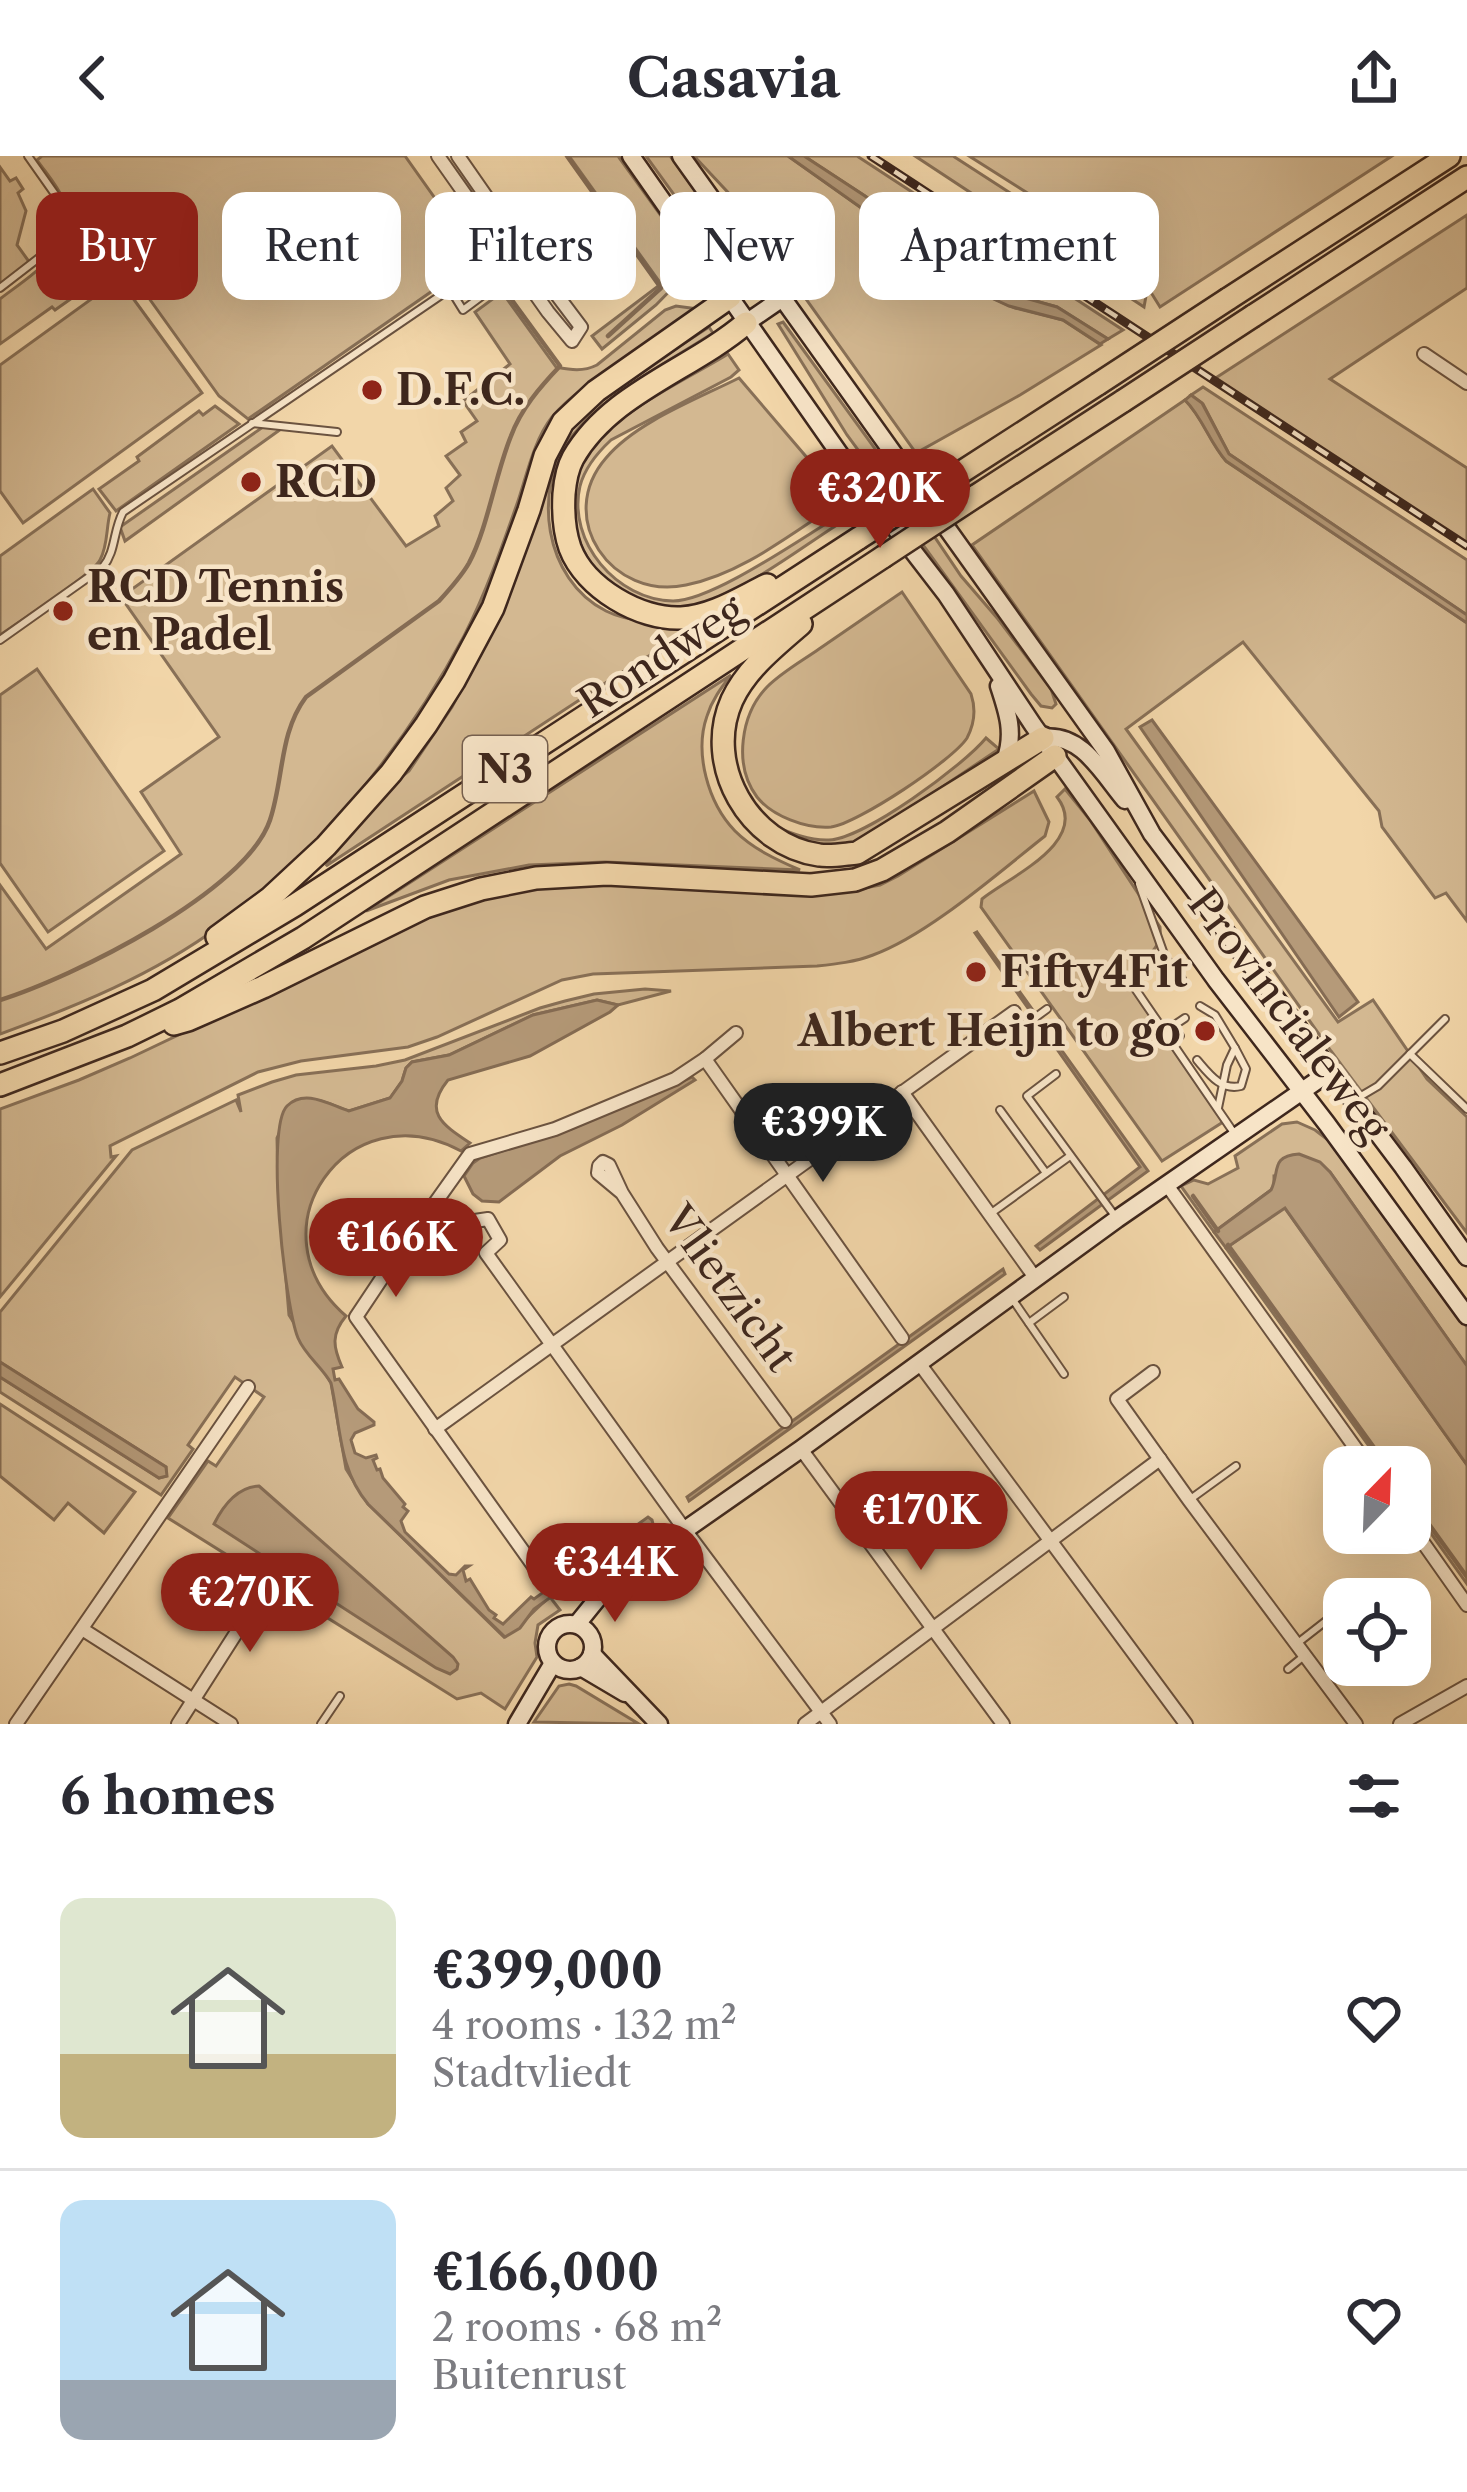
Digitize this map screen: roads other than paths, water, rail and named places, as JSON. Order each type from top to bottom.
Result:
[{"type":"highway","name":"Rondweg","points":[[0,1053],[63,1031],[153,990],[295,905],[1448,156]]},
{"type":"highway","name":"Rondweg","points":[[0,1085],[127,1036],[303,938],[1467,177]]},
{"type":"highway","name":"N3","points":[[153,990],[170,967],[270,898],[326,846],[391,773],[454,681],[493,608],[545,456],[563,422],[596,391],[726,300]]},
{"type":"highway","name":"N3","points":[[746,323],[595,426],[571,462],[565,482],[563,516],[571,550],[607,594],[645,613],[678,619],[714,611],[853,542]]},
{"type":"highway","name":"N3","points":[[870,565],[765,656],[734,696],[724,724],[730,785],[745,811],[766,832],[790,847],[822,856],[857,853],[1005,761],[1055,744]]},
{"type":"highway","name":"N3","points":[[127,1036],[188,1021],[425,907],[481,889],[536,878],[607,874],[811,885],[855,880],[882,870],[984,809],[1055,744]]},
{"type":"main road","name":"Provincialeweg","points":[[631,156],[660,197]]},
{"type":"main road","name":"Provincialeweg","points":[[681,156],[706,192]]},
{"type":"main road","name":"Provincialeweg","points":[[732,300],[855,476],[1055,744],[1132,864],[1467,1316]]},
{"type":"main road","points":[[746,323],[780,300]]},
{"type":"main road","name":"Provincialeweg","points":[[782,300],[1077,709],[1152,834]]},
{"type":"main road","name":"Provincialeweg","points":[[992,662],[1010,720],[1011,744],[1005,761]]},
{"type":"main road","points":[[1055,744],[1077,709]]},
{"type":"main road","name":"Provincialeweg","points":[[1055,744],[1092,761],[1152,834],[1467,1257]]},
{"type":"main road","points":[[577,1624],[607,1588],[1036,1279],[1112,1212],[1167,1185],[1331,1071]]},
{"type":"main road","points":[[577,1624],[591,1636],[586,1661],[566,1670],[554,1663],[547,1647],[550,1634],[562,1625],[577,1624]]},
{"type":"main road","points":[[586,1661],[636,1699],[659,1724]]},
{"type":"main road","points":[[517,1724],[554,1663]]},
{"type":"street","points":[[438,156],[464,192]]},
{"type":"street","points":[[458,156],[483,192]]},
{"type":"street","points":[[539,300],[572,341],[581,327],[561,300]]},
{"type":"street","points":[[1424,355],[1467,383]]},
{"type":"street","points":[[435,1429],[1014,1012]]},
{"type":"street","points":[[736,1033],[675,1079],[555,1129],[470,1154],[426,1224],[430,1239],[423,1252],[410,1259],[396,1257],[384,1244],[386,1225],[394,1216],[406,1213],[426,1224],[488,1219],[500,1240],[486,1253],[826,1718]]},
{"type":"street","points":[[705,1059],[902,1338]]},
{"type":"street","points":[[902,1092],[1036,1279]]},
{"type":"street","points":[[1167,1185],[1354,1446]]},
{"type":"street","name":"Vlietzicht","points":[[622,1192],[668,1264],[785,1421]]},
{"type":"street","points":[[396,1257],[356,1317],[548,1586]]},
{"type":"street","points":[[919,1363],[1186,1724]]},
{"type":"street","points":[[1153,1372],[1118,1399],[1356,1724]]},
{"type":"street","points":[[16,1724],[248,1387]]},
{"type":"street","points":[[801,1449],[1003,1724]]},
{"type":"street","points":[[805,1724],[826,1718],[933,1629],[1160,1459]]},
{"type":"street","points":[[1431,1553],[1467,1604]]},
{"type":"street","points":[[178,1724],[268,1583]]},
{"type":"street","points":[[82,1629],[231,1724]]},
{"type":"street","points":[[1400,1724],[1467,1686]]},
{"type":"lane","points":[[0,288],[53,248],[58,200],[28,156]]},
{"type":"lane","points":[[0,640],[103,567],[112,556],[115,526],[122,512],[433,300]]},
{"type":"lane","points":[[252,423],[338,432]]},
{"type":"lane","points":[[1132,864],[1165,957],[1182,979]]},
{"type":"lane","points":[[1163,986],[1165,957]]},
{"type":"lane","points":[[1165,957],[1146,963],[1137,975],[1136,990],[1236,1136]]},
{"type":"lane","points":[[1197,1060],[1214,1081],[1232,1088],[1241,1086],[1246,1069],[1215,1016],[1200,1006]]},
{"type":"lane","points":[[1028,1023],[1047,1010]]},
{"type":"lane","points":[[1180,1036],[1173,1026],[1185,1018]]},
{"type":"lane","points":[[1353,1101],[1378,1086],[1445,1019]]},
{"type":"lane","points":[[1218,1108],[1235,1048]]},
{"type":"lane","points":[[1410,1054],[1467,1109]]},
{"type":"lane","points":[[1056,1074],[1027,1096],[1112,1212]]},
{"type":"lane","points":[[1000,1110],[1046,1173]]},
{"type":"lane","points":[[990,1214],[1070,1155]]},
{"type":"lane","points":[[1011,1297],[1064,1374]]},
{"type":"lane","points":[[1029,1323],[1064,1297]]},
{"type":"lane","points":[[1189,1500],[1236,1466]]},
{"type":"lane","points":[[1288,1669],[1323,1627]]},
{"type":"lane","points":[[321,1724],[340,1696]]},
{"type":"waterway","points":[[567,156],[661,288],[608,336]]},
{"type":"waterway","points":[[0,1000],[69,973],[153,929],[228,875],[254,848],[270,820],[286,741],[306,697],[439,601],[462,573],[481,533],[515,426],[560,366],[512,300]]},
{"type":"waterway","points":[[1193,1196],[1218,1231]]},
{"type":"waterway","points":[[1228,1245],[1373,1446]]},
{"type":"waterway","points":[[1431,1527],[1467,1577]]},
{"type":"railway","points":[[871,156],[1467,546]]},
{"type":"place","name":"D.F.C.","points":[[372,390]]},
{"type":"place","name":"RCD","points":[[251,482]]},
{"type":"place","name":"RCD Tennis en Padel","points":[[63,611]]},
{"type":"place","name":"Fifty4Fit","points":[[976,972]]},
{"type":"place","name":"Albert Heijn to go","points":[[1205,1031]]}]
